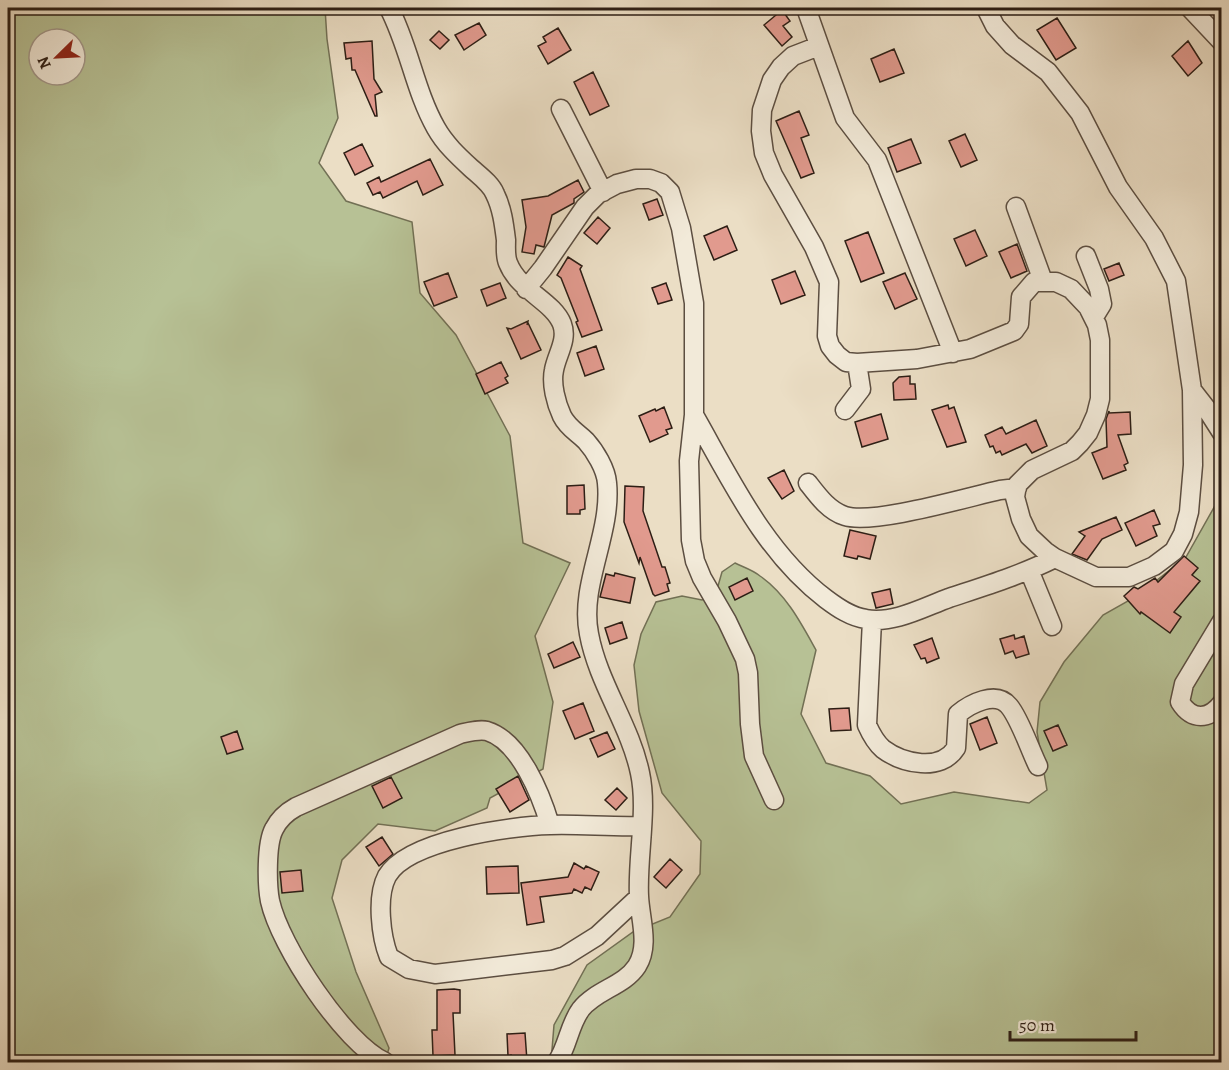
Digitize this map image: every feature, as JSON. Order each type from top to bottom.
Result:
[{"type":"street","points":[[389,8],[400,28],[428,112],[438,131],[453,151],[493,189],[500,205],[507,261],[516,277],[555,312],[561,322],[564,331],[562,348],[554,370],[556,400],[562,417],[571,430],[586,442],[600,462],[607,480],[607,504],[602,538],[587,604],[588,633],[608,692],[640,769],[643,785],[639,897],[644,935],[643,952],[636,967],[625,978],[582,1008],[557,1062]]},
{"type":"street","points":[[806,8],[845,118],[876,160],[953,353]]},
{"type":"street","points":[[819,46],[793,56],[772,80],[762,110],[761,131],[764,153],[773,175],[814,247],[829,282],[827,336],[830,346],[837,356],[846,362],[857,363],[917,359],[970,350],[1014,331],[1019,324],[1021,297],[1034,282],[1056,282],[1071,289],[1094,317],[1100,340],[1100,399],[1096,415],[1080,444],[1072,451],[1032,470],[1023,478],[1015,497],[1029,536],[1045,551],[1096,577],[1113,579],[1129,577],[1154,566],[1174,551],[1183,534],[1189,512],[1193,479],[1192,390],[1176,281],[1170,265],[1154,238],[1118,187],[1080,113],[1048,72],[1012,45],[995,26],[986,8]]},
{"type":"street","points":[[1190,8],[1221,42]]},
{"type":"street","points":[[561,109],[603,192]]},
{"type":"street","points":[[526,288],[543,268],[585,207],[603,192],[617,184],[636,179],[650,179],[661,183],[670,192],[681,228],[693,295],[694,415],[689,461],[690,540],[702,578],[745,658],[754,756],[774,800]]},
{"type":"street","points":[[1016,207],[1043,281]]},
{"type":"street","points":[[1086,256],[1099,289],[1101,304],[1094,317]]},
{"type":"street","points":[[844,410],[861,389],[857,363]]},
{"type":"street","points":[[1192,390],[1221,433]]},
{"type":"street","points":[[694,415],[747,508],[796,573],[841,610],[855,616],[872,620],[900,616],[1029,570],[1055,558]]},
{"type":"street","points":[[808,483],[835,512],[858,519],[886,516],[1017,488]]},
{"type":"street","points":[[1029,570],[1052,626]]},
{"type":"street","points":[[872,620],[867,725],[872,737],[882,747],[896,757],[917,762],[932,764],[945,760],[956,748],[958,714],[970,704],[998,699],[1008,705],[1038,766]]},
{"type":"street","points":[[1221,621],[1180,694],[1180,702],[1185,710],[1193,715],[1211,714],[1221,703]]},
{"type":"street","points":[[385,1062],[365,1050],[343,1027],[316,992],[278,925],[270,900],[268,879],[271,836],[279,821],[285,813],[296,807],[460,734],[485,730],[507,742],[519,758],[543,802],[550,825]]},
{"type":"street","points":[[639,897],[590,941],[565,956],[552,960],[435,974],[409,969],[389,957],[382,928],[383,889],[387,876],[410,856],[446,842],[486,832],[550,825],[641,826]]},
{"type":"green space","points":[[8,8],[325,8],[338,118],[319,163],[346,201],[412,222],[420,293],[456,335],[510,436],[523,543],[570,563],[535,636],[553,702],[543,769],[490,798],[487,808],[435,831],[378,824],[342,860],[332,898],[356,972],[389,1048],[385,1062],[8,1062]]},
{"type":"green space","points":[[1221,495],[1221,1062],[551,1062],[554,1025],[587,965],[633,932],[670,917],[700,874],[701,841],[662,793],[639,711],[634,665],[641,634],[656,602],[682,596],[702,600],[716,593],[722,572],[735,563],[751,570],[778,591],[799,619],[816,650],[801,714],[826,763],[870,776],[901,804],[954,792],[1029,803],[1047,790],[1037,732],[1040,702],[1064,662],[1103,615],[1137,596],[1186,557]]},
{"type":"building","points":[[782,10],[790,21],[783,26],[792,37],[782,46],[764,25]]},
{"type":"building","points":[[1057,18],[1076,48],[1056,60],[1037,30]]},
{"type":"building","points":[[479,23],[486,35],[464,50],[455,35]]},
{"type":"building","points":[[558,28],[571,50],[548,64],[538,46],[546,42],[543,37]]},
{"type":"building","points":[[439,31],[449,40],[440,49],[430,40]]},
{"type":"building","points":[[372,41],[374,79],[382,92],[375,95],[377,116],[375,116],[355,70],[352,70],[351,58],[346,59],[344,43]]},
{"type":"building","points":[[1188,41],[1202,63],[1188,76],[1172,56]]},
{"type":"building","points":[[894,49],[904,73],[880,82],[871,59]]},
{"type":"building","points":[[593,72],[609,106],[590,115],[574,82]]},
{"type":"building","points":[[799,111],[809,135],[801,138],[814,173],[801,178],[776,121]]},
{"type":"building","points":[[965,134],[977,160],[961,167],[949,141]]},
{"type":"building","points":[[911,139],[921,163],[897,172],[888,148]]},
{"type":"building","points":[[362,144],[373,166],[355,175],[344,153]]},
{"type":"building","points":[[430,159],[443,185],[423,195],[417,181],[383,198],[380,192],[373,195],[367,183],[379,177],[381,182]]},
{"type":"building","points":[[578,180],[584,192],[574,199],[574,203],[552,215],[544,247],[536,245],[534,254],[522,252],[526,227],[522,200],[548,196]]},
{"type":"building","points":[[657,199],[663,215],[649,220],[643,204]]},
{"type":"building","points":[[598,217],[610,228],[597,244],[584,233]]},
{"type":"building","points":[[727,226],[737,250],[714,260],[704,236]]},
{"type":"building","points":[[975,230],[987,256],[966,266],[954,239]]},
{"type":"building","points":[[868,232],[884,273],[861,282],[845,241]]},
{"type":"building","points":[[1017,244],[1027,271],[1011,278],[999,252]]},
{"type":"building","points":[[568,257],[582,266],[580,269],[602,330],[582,337],[561,278],[557,275]]},
{"type":"building","points":[[1119,263],[1124,275],[1109,281],[1104,269]]},
{"type":"building","points":[[795,271],[805,295],[781,304],[772,280]]},
{"type":"building","points":[[448,273],[457,297],[434,306],[424,282]]},
{"type":"building","points":[[905,273],[917,299],[895,309],[883,282]]},
{"type":"building","points":[[500,283],[506,298],[487,306],[481,290]]},
{"type":"building","points":[[666,283],[672,300],[658,304],[652,288]]},
{"type":"building","points":[[528,321],[527,325],[528,323],[541,350],[521,359],[507,328],[511,329]]},
{"type":"building","points":[[596,346],[604,369],[585,376],[577,353]]},
{"type":"building","points":[[501,362],[508,376],[505,378],[508,383],[485,394],[476,374]]},
{"type":"building","points":[[910,376],[910,384],[915,384],[916,399],[894,400],[893,383],[899,377]]},
{"type":"building","points":[[948,405],[949,409],[954,407],[966,442],[947,447],[932,410]]},
{"type":"building","points":[[664,407],[672,428],[666,430],[668,434],[650,442],[639,416]]},
{"type":"building","points":[[1109,411],[1109,413],[1130,412],[1131,434],[1118,435],[1128,463],[1124,465],[1126,470],[1103,479],[1092,453],[1107,447],[1106,419]]},
{"type":"building","points":[[881,414],[888,439],[862,447],[855,422]]},
{"type":"building","points":[[1036,420],[1047,446],[1032,453],[1026,444],[1002,455],[1000,451],[996,453],[993,446],[990,447],[985,435],[1002,427],[1006,434]]},
{"type":"building","points":[[784,470],[794,491],[782,499],[768,478]]},
{"type":"building","points":[[584,485],[585,509],[580,510],[580,514],[567,514],[567,486]]},
{"type":"building","points":[[625,486],[644,487],[643,511],[662,567],[665,567],[670,583],[667,584],[669,591],[655,596],[640,557],[639,563],[624,522]]},
{"type":"building","points":[[1154,510],[1160,524],[1153,526],[1157,536],[1136,546],[1125,523]]},
{"type":"building","points":[[1116,517],[1122,530],[1102,539],[1087,560],[1072,554],[1085,536],[1079,532]]},
{"type":"building","points":[[850,530],[876,536],[870,559],[844,556]]},
{"type":"building","points":[[1184,556],[1198,568],[1192,575],[1200,581],[1174,612],[1181,617],[1170,633],[1141,612],[1140,614],[1124,596],[1134,587],[1138,589],[1155,578],[1158,582]]},
{"type":"building","points":[[615,573],[635,578],[630,603],[600,597],[606,574],[614,576]]},
{"type":"building","points":[[747,578],[753,591],[735,600],[729,587]]},
{"type":"building","points":[[890,589],[893,604],[876,608],[872,593]]},
{"type":"building","points":[[622,622],[627,638],[610,644],[605,628]]},
{"type":"building","points":[[1014,635],[1015,639],[1024,636],[1029,654],[1016,658],[1013,651],[1005,654],[1000,639]]},
{"type":"building","points":[[932,638],[939,658],[927,663],[925,658],[921,659],[914,645]]},
{"type":"building","points":[[573,642],[580,657],[554,668],[548,654]]},
{"type":"building","points":[[583,703],[594,731],[575,739],[563,711]]},
{"type":"building","points":[[849,708],[851,730],[831,731],[829,709]]},
{"type":"building","points":[[987,717],[997,743],[980,750],[970,724]]},
{"type":"building","points":[[1058,725],[1067,745],[1053,751],[1044,731]]},
{"type":"building","points":[[237,731],[243,749],[227,754],[221,737]]},
{"type":"building","points":[[607,732],[615,749],[598,757],[590,739]]},
{"type":"building","points":[[518,776],[529,800],[510,812],[496,789]]},
{"type":"building","points":[[391,777],[402,798],[383,808],[372,786]]},
{"type":"building","points":[[617,788],[627,798],[616,810],[605,800]]},
{"type":"building","points":[[382,837],[393,854],[379,866],[366,847]]},
{"type":"building","points":[[670,859],[682,870],[666,888],[654,877]]},
{"type":"building","points":[[574,863],[584,869],[586,866],[599,872],[591,890],[585,887],[582,893],[574,889],[572,893],[540,897],[544,922],[527,925],[521,883],[568,877]]},
{"type":"building","points":[[518,866],[519,893],[487,894],[486,867]]},
{"type":"building","points":[[301,870],[303,891],[282,893],[280,872]]},
{"type":"building","points":[[437,990],[460,990],[460,1013],[453,1013],[455,1055],[433,1056],[432,1030],[437,1030]]},
{"type":"building","points":[[525,1033],[527,1061],[512,1062],[511,1055],[508,1056],[507,1034]]}]
